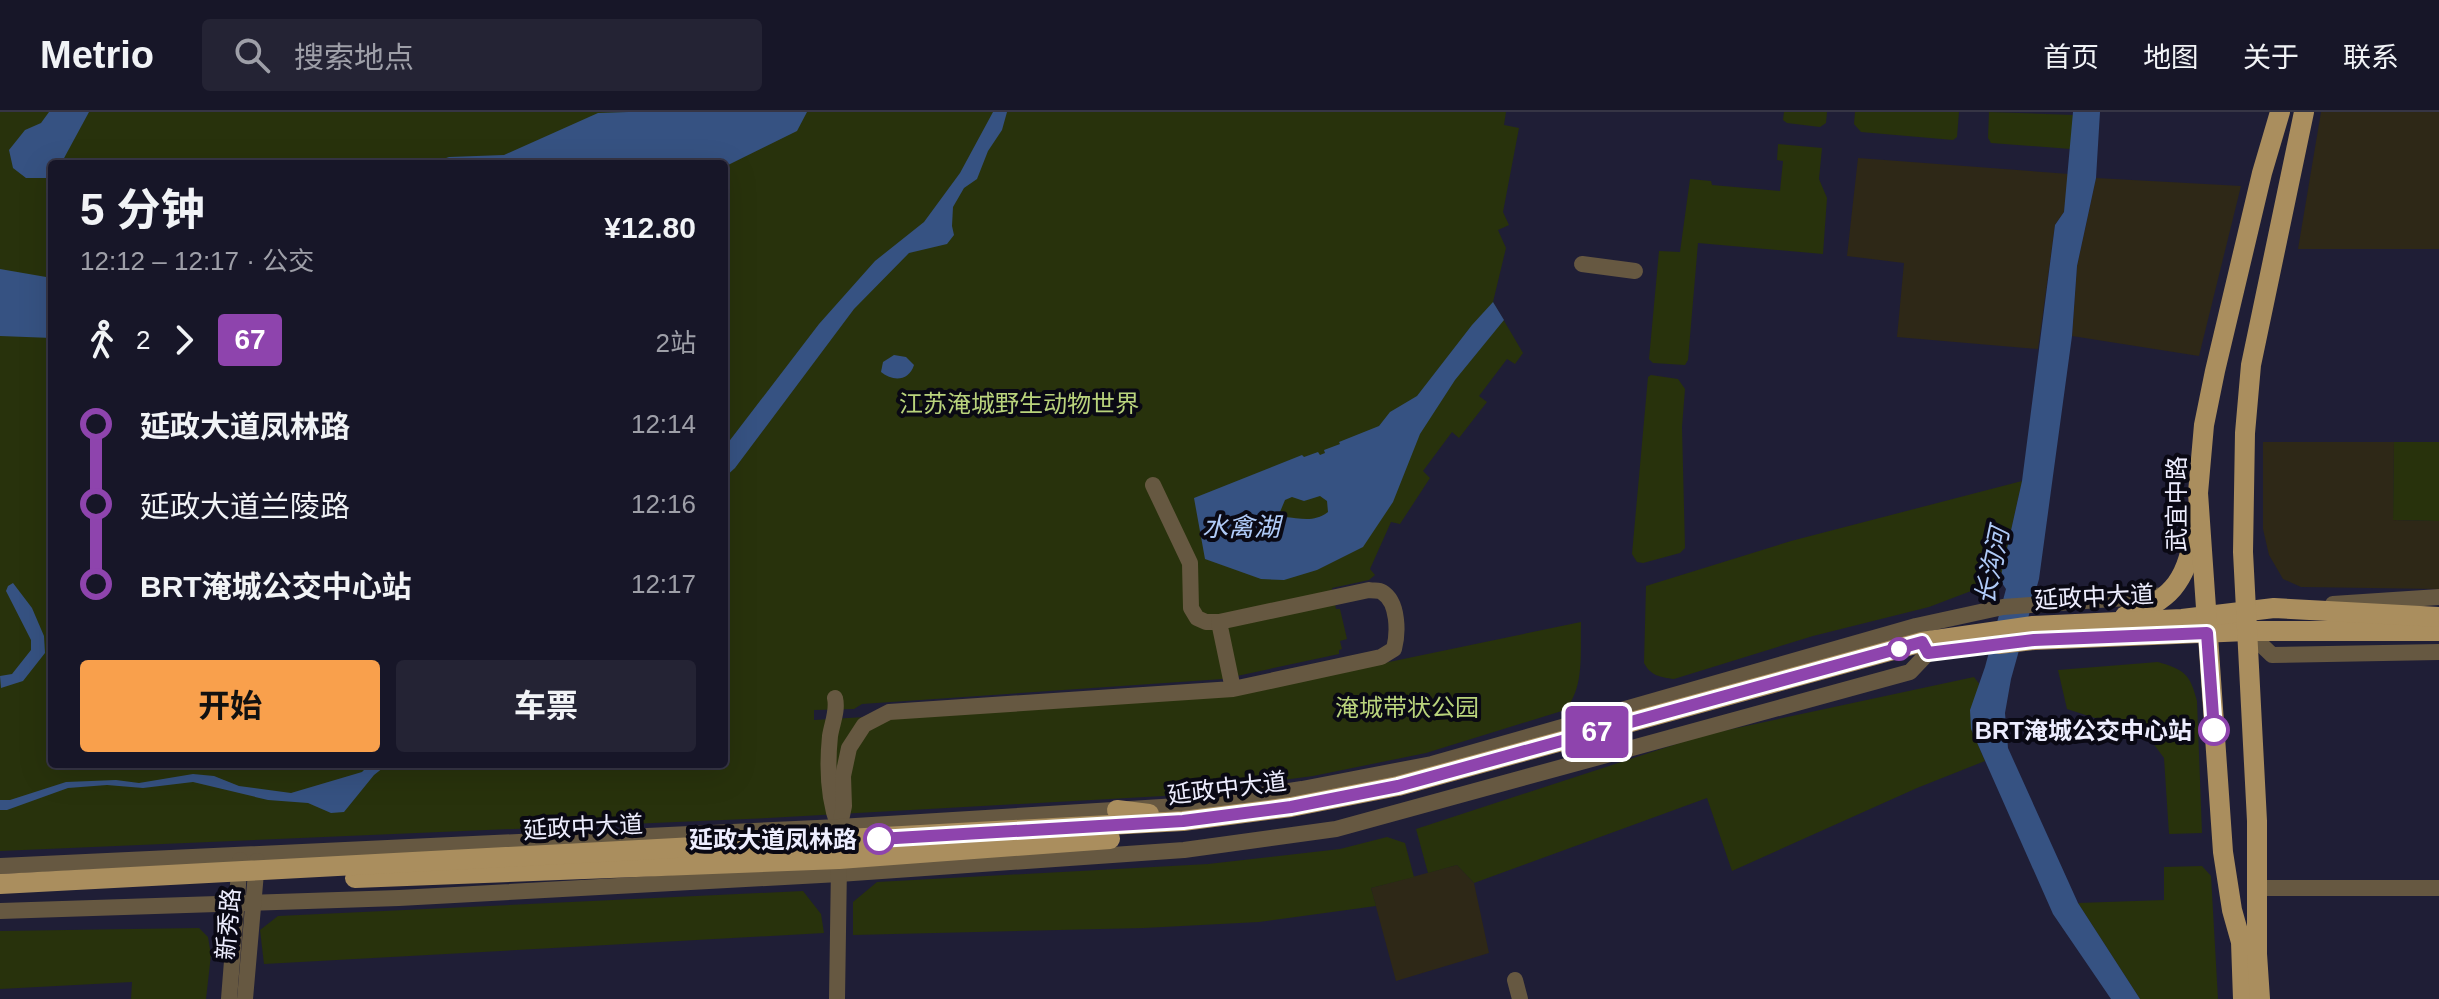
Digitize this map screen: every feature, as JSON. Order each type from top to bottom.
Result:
[{"type":"main road","name":"武宜中路","points":[[2243,999],[2241,942],[2232,910],[2223,852],[2198,493],[2204,425],[2215,371],[2262,173],[2280,112]]},
{"type":"main road","points":[[2260,999],[2257,821],[2243,552],[2245,433],[2251,365],[2304,112]]},
{"type":"main road","points":[[2107,621],[2145,610],[2166,595],[2184,575],[2191,549],[2198,493]]},
{"type":"main road","name":"延政中大道","points":[[2247,621],[2274,608],[2439,617]]},
{"type":"main road","name":"延政中大道","points":[[838,850],[1189,820],[1291,807],[1398,786],[1925,648],[2107,621],[2207,625]]},
{"type":"main road","name":"延政中大道","points":[[2033,633],[2247,621],[2439,631]]},
{"type":"main road","name":"延政中大道","points":[[0,884],[248,869],[838,850],[1188,833],[1296,819],[1404,796],[1925,648]]},
{"type":"main road","points":[[1117,810],[1189,820]]},
{"type":"main road","name":"延政中大道","points":[[0,897],[248,869]]},
{"type":"street","points":[[1582,264],[1635,271]]},
{"type":"street","points":[[837,999],[838,850],[844,806],[843,776],[849,748],[864,725],[889,712],[1233,689],[1381,657],[1394,649],[1398,633],[1391,602],[1383,593],[1369,590],[1219,622],[1197,618],[1191,608],[1190,563],[1153,485]]},
{"type":"street","points":[[0,911],[246,903],[838,850],[1117,810],[1194,805],[1302,789],[1432,764],[1916,626],[2003,607],[2166,595]]},
{"type":"street","points":[[2274,608],[2439,597]]},
{"type":"street","points":[[2247,621],[2272,655],[2439,652]]},
{"type":"street","points":[[1219,622],[1233,689]]},
{"type":"street","points":[[835,698],[837,708],[830,737],[830,803],[838,850]]},
{"type":"street","points":[[0,866],[248,869]]},
{"type":"street","name":"新秀路","points":[[245,999],[248,869]]},
{"type":"street","points":[[2257,888],[2439,888]]},
{"type":"street","name":"新秀路","points":[[229,999],[246,903]]},
{"type":"street","points":[[1515,980],[1520,999]]},
{"type":"shaded area","points":[[2321,112],[2439,112],[2439,249],[2298,249]]},
{"type":"shaded area","points":[[1858,158],[2069,174],[2064,212],[2055,225],[2038,349],[1897,337],[1904,263],[1847,256]]},
{"type":"shaded area","points":[[2096,178],[2241,186],[2199,356],[2072,336],[2077,266]]},
{"type":"shaded area","points":[[2263,442],[2394,442],[2393,520],[2439,521],[2439,589],[2301,587],[2283,579],[2269,555],[2263,529]]},
{"type":"shaded area","points":[[1457,865],[1474,883],[1489,953],[1396,981],[1371,888]]},
{"type":"green space","name":"江苏淹城野生动物世界","points":[[0,112],[1506,112],[1504,125],[1519,128],[1503,212],[1509,225],[1498,230],[1506,248],[1493,302],[1523,353],[1515,364],[1507,359],[1479,396],[1487,402],[1459,438],[1452,432],[1423,471],[1430,478],[1400,524],[1391,522],[1370,569],[1375,575],[1369,580],[1332,588],[1347,639],[1340,641],[1342,649],[1339,654],[1223,679],[862,704],[854,709],[814,710],[814,720],[1225,696],[1581,622],[1579,680],[1565,710],[1426,753],[1313,776],[1163,796],[768,818],[0,851]]},
{"type":"green space","points":[[1784,112],[1827,112],[1826,123],[1820,127],[1787,123],[1783,120]]},
{"type":"green space","points":[[1855,112],[1959,112],[1957,137],[1953,140],[1861,132],[1854,124]]},
{"type":"green space","points":[[1989,112],[2073,115],[2071,149],[1991,143],[1988,138]]},
{"type":"green space","points":[[1778,144],[1822,148],[1819,179],[1827,198],[1823,254],[1698,243],[1688,360],[1685,365],[1653,363],[1649,359],[1659,251],[1680,252],[1690,179],[1711,181],[1712,185],[1780,191],[1783,161],[1777,160]]},
{"type":"green space","points":[[1648,377],[1678,379],[1685,389],[1682,427],[1685,548],[1680,553],[1643,563],[1637,562],[1632,554]]},
{"type":"green space","points":[[2394,442],[2439,442],[2439,521],[2393,520]]},
{"type":"green space","points":[[2022,481],[2000,580],[1929,607],[1813,636],[1674,679],[1656,675],[1644,663],[1646,586],[1791,541]]},
{"type":"green space","points":[[2158,662],[2185,674],[2197,701],[2202,833],[2169,834],[2164,758],[2147,735],[2067,709],[2058,670]]},
{"type":"green space","points":[[1974,677],[1980,685],[1971,716],[1985,761],[1732,871],[1707,798],[1474,883],[1457,865],[1428,873],[1416,829],[1704,735]]},
{"type":"green space","points":[[1387,837],[1405,843],[1414,877],[1371,888],[1376,906],[1259,922],[853,935],[853,902],[877,882],[1208,864],[1340,849]]},
{"type":"green space","points":[[2202,866],[2211,876],[2218,999],[2140,999],[2078,903],[2164,900],[2164,867]]},
{"type":"green space","points":[[803,891],[821,914],[824,933],[264,964],[260,930],[278,916]]},
{"type":"green space","points":[[199,928],[208,937],[211,955],[206,999],[131,999],[132,982],[0,989],[0,931]]},
{"type":"water","points":[[49,112],[89,112],[63,160],[48,160],[48,177],[26,178],[13,168],[9,150],[25,130],[41,123]]},
{"type":"water","points":[[807,112],[797,131],[728,165],[728,160],[440,160],[504,155],[598,113]]},
{"type":"water","points":[[993,112],[1007,112],[1002,130],[988,151],[977,179],[964,188],[953,207],[954,235],[947,244],[909,253],[854,309],[728,474],[728,443],[819,324],[875,261],[924,222],[960,173]]},
{"type":"water","points":[[2073,112],[2100,112],[2096,178],[2077,266],[2072,336],[2039,579],[2011,679],[2005,713],[2008,748],[2078,903],[2140,999],[2111,999],[2053,914],[1971,729],[1970,710],[2006,589],[2000,580],[2022,481],[2055,225],[2064,212]]},
{"type":"water","points":[[0,269],[48,277],[48,338],[0,336]]},
{"type":"water","name":"水禽湖","points":[[1493,302],[1504,320],[1455,380],[1420,434],[1393,502],[1363,547],[1317,570],[1284,580],[1261,579],[1205,559],[1194,498],[1302,455],[1318,452],[1320,455],[1339,442],[1379,426],[1390,412],[1417,396]],"holes":[[[1320,496],[1327,501],[1328,512],[1317,518],[1284,517],[1280,512],[1285,500],[1292,497],[1304,501]]]},
{"type":"water","points":[[894,355],[906,357],[914,365],[905,377],[895,378],[881,372],[883,362]]},
{"type":"water","points":[[13,583],[32,608],[44,636],[45,653],[23,681],[1,688],[0,676],[12,674],[31,650],[31,640],[6,591]]},
{"type":"water","points":[[366,768],[383,768],[344,812],[331,813],[308,803],[268,800],[193,782],[143,788],[107,785],[68,788],[0,810],[0,800],[10,800],[66,782],[116,780],[139,783],[193,774],[214,776],[239,786],[291,793],[362,772]]},
{"type":"bus line","name":"67","points":[[879,839],[1183,821],[1291,807],[1398,786],[1922,642],[1928,653],[2034,640],[2207,633],[2214,730]]},
{"type":"place","name":"BRT淹城公交中心站","points":[[2214,730]]},
{"type":"place","name":"延政大道凤林路","points":[[879,839]]},
{"type":"water label","name":"长沟河","points":[[1992,566]]},
{"type":"park label","name":"淹城带状公园","points":[[1407,707]]}]
